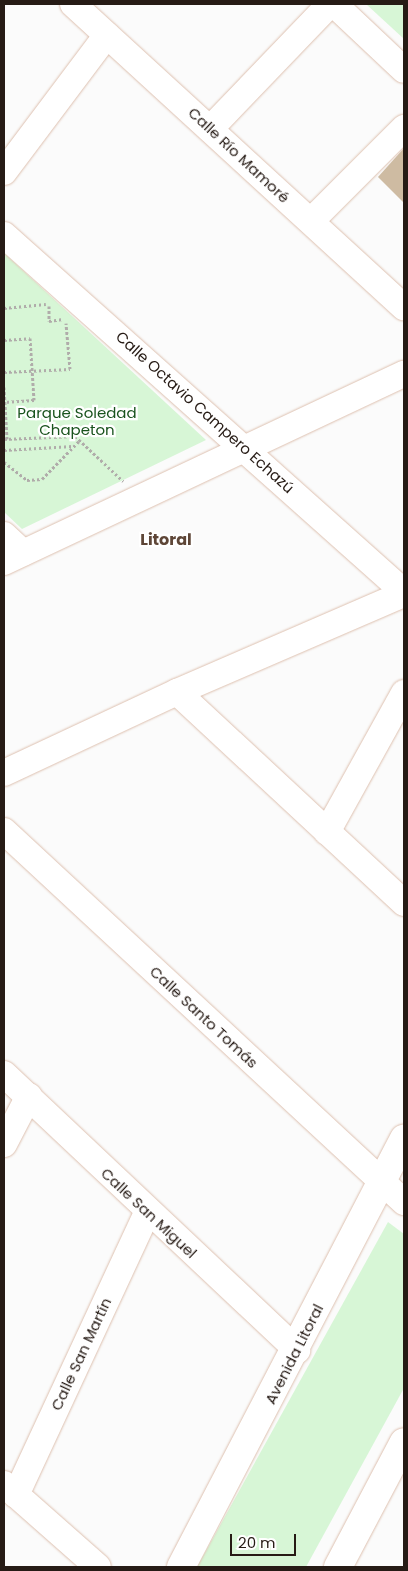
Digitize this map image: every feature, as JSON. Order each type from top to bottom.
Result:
[{"type":"main road","name":"Avenida Litoral","points":[[180,1567],[297,1350],[404,1138]]},
{"type":"main road","points":[[338,1567],[404,1444]]},
{"type":"street","name":"Calle Río Mamoré","points":[[73,4],[404,307]]},
{"type":"street","points":[[210,129],[330,4]]},
{"type":"street","points":[[334,4],[404,70]]},
{"type":"street","points":[[4,172],[107,35]]},
{"type":"street","points":[[311,221],[404,128]]},
{"type":"street","name":"Calle Octavio Campero Echazú","points":[[4,235],[249,449],[404,593]]},
{"type":"street","points":[[4,535],[14,557],[249,449],[404,374]]},
{"type":"street","points":[[4,773],[177,692],[404,593]]},
{"type":"street","points":[[177,692],[404,903]]},
{"type":"street","points":[[327,832],[404,693]]},
{"type":"street","name":"Calle Santo Tomás","points":[[4,831],[404,1202]]},
{"type":"street","name":"Calle San Miguel","points":[[4,1074],[147,1213],[297,1350]]},
{"type":"street","points":[[4,1144],[28,1096]]},
{"type":"street","name":"Calle San Martín","points":[[10,1489],[147,1213]]},
{"type":"street","points":[[10,1489],[98,1567]]},
{"type":"path","points":[[48,294],[49,321],[74,318]]},
{"type":"path","points":[[4,308],[48,304]]},
{"type":"path","points":[[4,372],[70,368],[66,319]]},
{"type":"path","points":[[4,340],[30,338],[34,400],[4,402]]},
{"type":"path","points":[[4,387],[6,439],[75,436],[123,481]]},
{"type":"path","points":[[4,462],[27,480],[42,479],[80,440]]},
{"type":"path","points":[[4,450],[74,446]]},
{"type":"green space","points":[[366,4],[404,4],[404,39]]},
{"type":"green space","name":"Parque Soledad Chapeton","points":[[4,253],[206,440],[22,529],[4,512]]},
{"type":"green space","points":[[388,1222],[404,1234],[404,1388],[306,1567],[197,1567]]},
{"type":"building","points":[[404,148],[404,203],[378,177]]},
{"type":"district","name":"Litoral","points":[[166,540]]}]
